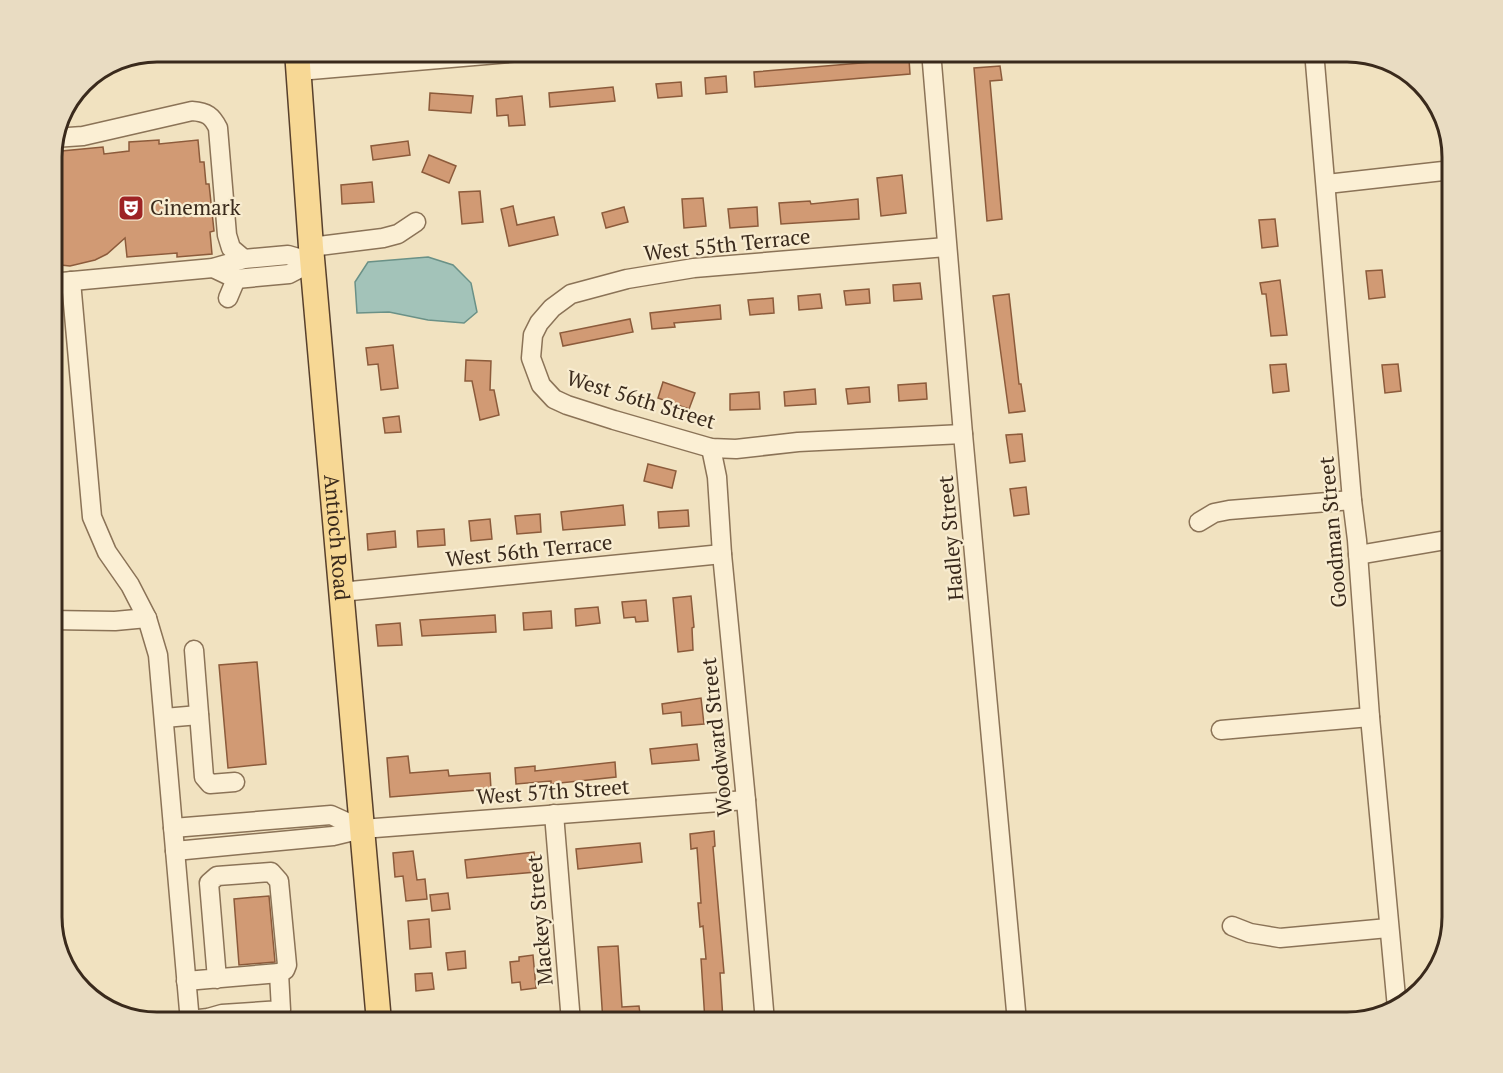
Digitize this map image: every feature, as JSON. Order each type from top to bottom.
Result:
[{"type":"main road","name":"Antioch Road","points":[[298,62],[311,255],[378,1012]]},
{"type":"street","name":"Hadley Street","points":[[932,62],[945,210],[946,247],[1016,1012]]},
{"type":"street","name":"Goodman Street","points":[[1315,62],[1388,928],[1396,997]]},
{"type":"street","points":[[64,137],[83,136],[192,111],[203,112],[213,117],[218,128],[227,235],[231,248],[244,259]]},
{"type":"street","points":[[1327,184],[1442,171]]},
{"type":"street","points":[[62,282],[213,268],[244,259],[311,255],[398,234],[416,222]]},
{"type":"street","name":"West 55th Terrace","points":[[533,335],[539,323],[560,300],[572,294],[627,279],[694,268],[946,247]]},
{"type":"street","points":[[213,268],[236,279],[289,274],[311,255]]},
{"type":"street","points":[[228,298],[236,279]]},
{"type":"street","points":[[71,281],[92,517],[107,552],[130,585],[147,618],[158,655],[189,1012]]},
{"type":"street","name":"West 56th Street","points":[[533,335],[531,358],[541,385],[554,399],[567,405],[711,448],[736,449],[798,442],[963,434]]},
{"type":"street","name":"Woodward Street","points":[[711,448],[717,477],[764,1012]]},
{"type":"street","points":[[1199,522],[1214,513],[1229,510],[1352,500]]},
{"type":"street","points":[[1358,555],[1442,541]]},
{"type":"street","name":"West 56th Terrace","points":[[341,592],[722,554]]},
{"type":"street","points":[[62,620],[115,621],[147,618]]},
{"type":"street","points":[[194,650],[206,781],[210,784],[235,782]]},
{"type":"street","points":[[164,718],[199,715]]},
{"type":"street","points":[[1221,730],[1370,717]]},
{"type":"street","name":"West 57th Street","points":[[175,851],[333,837],[362,829],[747,800]]},
{"type":"street","name":"Mackey Street","points":[[554,814],[571,1012]]},
{"type":"street","points":[[173,828],[331,815],[362,829]]},
{"type":"street","points":[[186,981],[217,979],[279,973],[285,970],[287,965],[279,881],[277,876],[271,872],[217,876],[209,883],[217,979]]},
{"type":"street","points":[[1232,926],[1250,933],[1280,938],[1388,928]]},
{"type":"street","points":[[252,1012],[281,1010],[279,973]]},
{"type":"water","points":[[428,257],[453,265],[471,283],[477,312],[464,323],[428,320],[389,312],[357,313],[355,282],[368,262]]},
{"type":"building","points":[[873,62],[909,62],[910,74],[755,87],[754,72]]},
{"type":"building","points":[[1000,66],[1002,80],[990,81],[1002,219],[987,221],[974,68]]},
{"type":"building","points":[[726,76],[727,92],[706,94],[705,78]]},
{"type":"building","points":[[681,82],[682,96],[658,98],[656,84]]},
{"type":"building","points":[[613,87],[615,101],[550,107],[549,93]]},
{"type":"building","points":[[430,93],[473,96],[471,113],[429,110]]},
{"type":"building","points":[[522,96],[525,125],[509,126],[508,115],[497,116],[496,99]]},
{"type":"building","name":"Cinemark","points":[[159,140],[159,144],[198,140],[200,162],[204,162],[206,184],[209,184],[214,231],[210,232],[212,254],[177,257],[177,253],[127,257],[125,238],[107,254],[95,260],[70,266],[62,265],[62,151],[103,147],[104,154],[129,151],[129,142]]},
{"type":"building","points":[[408,141],[410,155],[373,160],[371,146]]},
{"type":"building","points":[[429,155],[456,166],[449,183],[422,172]]},
{"type":"building","points":[[902,175],[906,213],[881,216],[877,178]]},
{"type":"building","points":[[372,182],[374,202],[342,204],[341,185]]},
{"type":"building","points":[[480,191],[483,222],[462,224],[459,192]]},
{"type":"building","points":[[703,198],[706,226],[684,228],[682,199]]},
{"type":"building","points":[[858,199],[859,219],[781,224],[779,203],[810,201],[811,204]]},
{"type":"building","points":[[513,206],[517,225],[554,217],[558,235],[509,246],[501,209]]},
{"type":"building","points":[[624,207],[628,222],[606,228],[602,213]]},
{"type":"building","points":[[757,207],[758,226],[730,228],[728,209]]},
{"type":"building","points":[[1275,219],[1278,246],[1262,248],[1259,220]]},
{"type":"building","points":[[1382,270],[1385,297],[1369,299],[1366,271]]},
{"type":"building","points":[[1280,280],[1287,335],[1271,336],[1266,294],[1262,294],[1260,283]]},
{"type":"building","points":[[920,283],[922,299],[894,301],[893,285]]},
{"type":"building","points":[[869,289],[870,303],[846,305],[844,291]]},
{"type":"building","points":[[820,294],[822,308],[799,310],[798,296]]},
{"type":"building","points":[[1009,294],[1019,384],[1021,384],[1025,411],[1009,413],[993,296]]},
{"type":"building","points":[[773,298],[774,313],[750,315],[748,300]]},
{"type":"building","points":[[720,305],[721,319],[674,323],[675,327],[652,329],[650,313]]},
{"type":"building","points":[[630,319],[633,332],[563,346],[560,333]]},
{"type":"building","points":[[393,345],[398,388],[381,390],[378,364],[368,365],[366,348]]},
{"type":"building","points":[[466,360],[491,361],[490,390],[494,390],[499,415],[480,420],[472,381],[465,381]]},
{"type":"building","points":[[1286,364],[1289,391],[1273,393],[1270,365]]},
{"type":"building","points":[[1398,364],[1401,391],[1385,393],[1382,365]]},
{"type":"building","points":[[663,382],[695,393],[689,409],[658,398]]},
{"type":"building","points":[[926,383],[927,399],[899,401],[898,385]]},
{"type":"building","points":[[869,387],[870,402],[848,404],[846,389]]},
{"type":"building","points":[[815,389],[816,404],[785,406],[784,392]]},
{"type":"building","points":[[759,392],[760,409],[730,410],[730,394]]},
{"type":"building","points":[[399,416],[401,432],[385,433],[383,418]]},
{"type":"building","points":[[1022,434],[1025,461],[1010,463],[1006,435]]},
{"type":"building","points":[[648,464],[676,471],[672,488],[644,481]]},
{"type":"building","points":[[1026,487],[1029,514],[1014,516],[1010,489]]},
{"type":"building","points":[[623,505],[625,525],[563,530],[561,512]]},
{"type":"building","points":[[688,510],[689,526],[659,528],[658,512]]},
{"type":"building","points":[[540,514],[541,532],[517,534],[515,516]]},
{"type":"building","points":[[490,519],[492,539],[471,541],[469,521]]},
{"type":"building","points":[[444,529],[445,545],[418,547],[417,531]]},
{"type":"building","points":[[395,531],[396,547],[368,550],[367,534]]},
{"type":"building","points":[[691,596],[694,627],[692,628],[693,650],[678,652],[673,598]]},
{"type":"building","points":[[646,600],[648,621],[636,622],[635,617],[624,618],[622,602]]},
{"type":"building","points":[[598,607],[600,623],[576,626],[575,609]]},
{"type":"building","points":[[551,611],[552,628],[524,630],[523,613]]},
{"type":"building","points":[[495,615],[496,632],[422,636],[420,620]]},
{"type":"building","points":[[400,623],[402,645],[378,646],[376,625]]},
{"type":"building","points":[[257,662],[266,764],[228,768],[219,665]]},
{"type":"building","points":[[701,698],[704,724],[682,726],[681,712],[663,714],[662,704]]},
{"type":"building","points":[[697,744],[699,760],[652,764],[650,749]]},
{"type":"building","points":[[408,756],[410,773],[448,770],[449,776],[490,773],[491,789],[390,797],[387,758]]},
{"type":"building","points":[[615,762],[616,777],[551,784],[551,781],[516,784],[515,768],[535,766],[535,771]]},
{"type":"building","points":[[714,831],[715,846],[713,847],[724,973],[720,973],[722,1012],[704,1012],[701,959],[706,959],[698,903],[701,903],[697,848],[691,849],[690,834]]},
{"type":"building","points":[[640,843],[642,862],[578,869],[576,849]]},
{"type":"building","points":[[413,851],[417,880],[425,879],[427,899],[406,901],[403,876],[395,877],[393,853]]},
{"type":"building","points":[[534,852],[536,872],[467,878],[465,860]]},
{"type":"building","points":[[448,893],[450,909],[432,911],[430,895]]},
{"type":"building","points":[[269,896],[275,962],[239,965],[234,899]]},
{"type":"building","points":[[429,919],[431,947],[410,949],[408,921]]},
{"type":"building","points":[[618,946],[622,1007],[639,1006],[640,1012],[602,1012],[598,947]]},
{"type":"building","points":[[465,951],[466,968],[448,970],[446,953]]},
{"type":"building","points":[[533,955],[536,988],[521,990],[520,982],[512,983],[510,962],[519,961],[519,957]]},
{"type":"building","points":[[432,973],[434,989],[416,991],[415,974]]},
{"type":"place","name":"Cinemark","points":[[131,208]]}]
